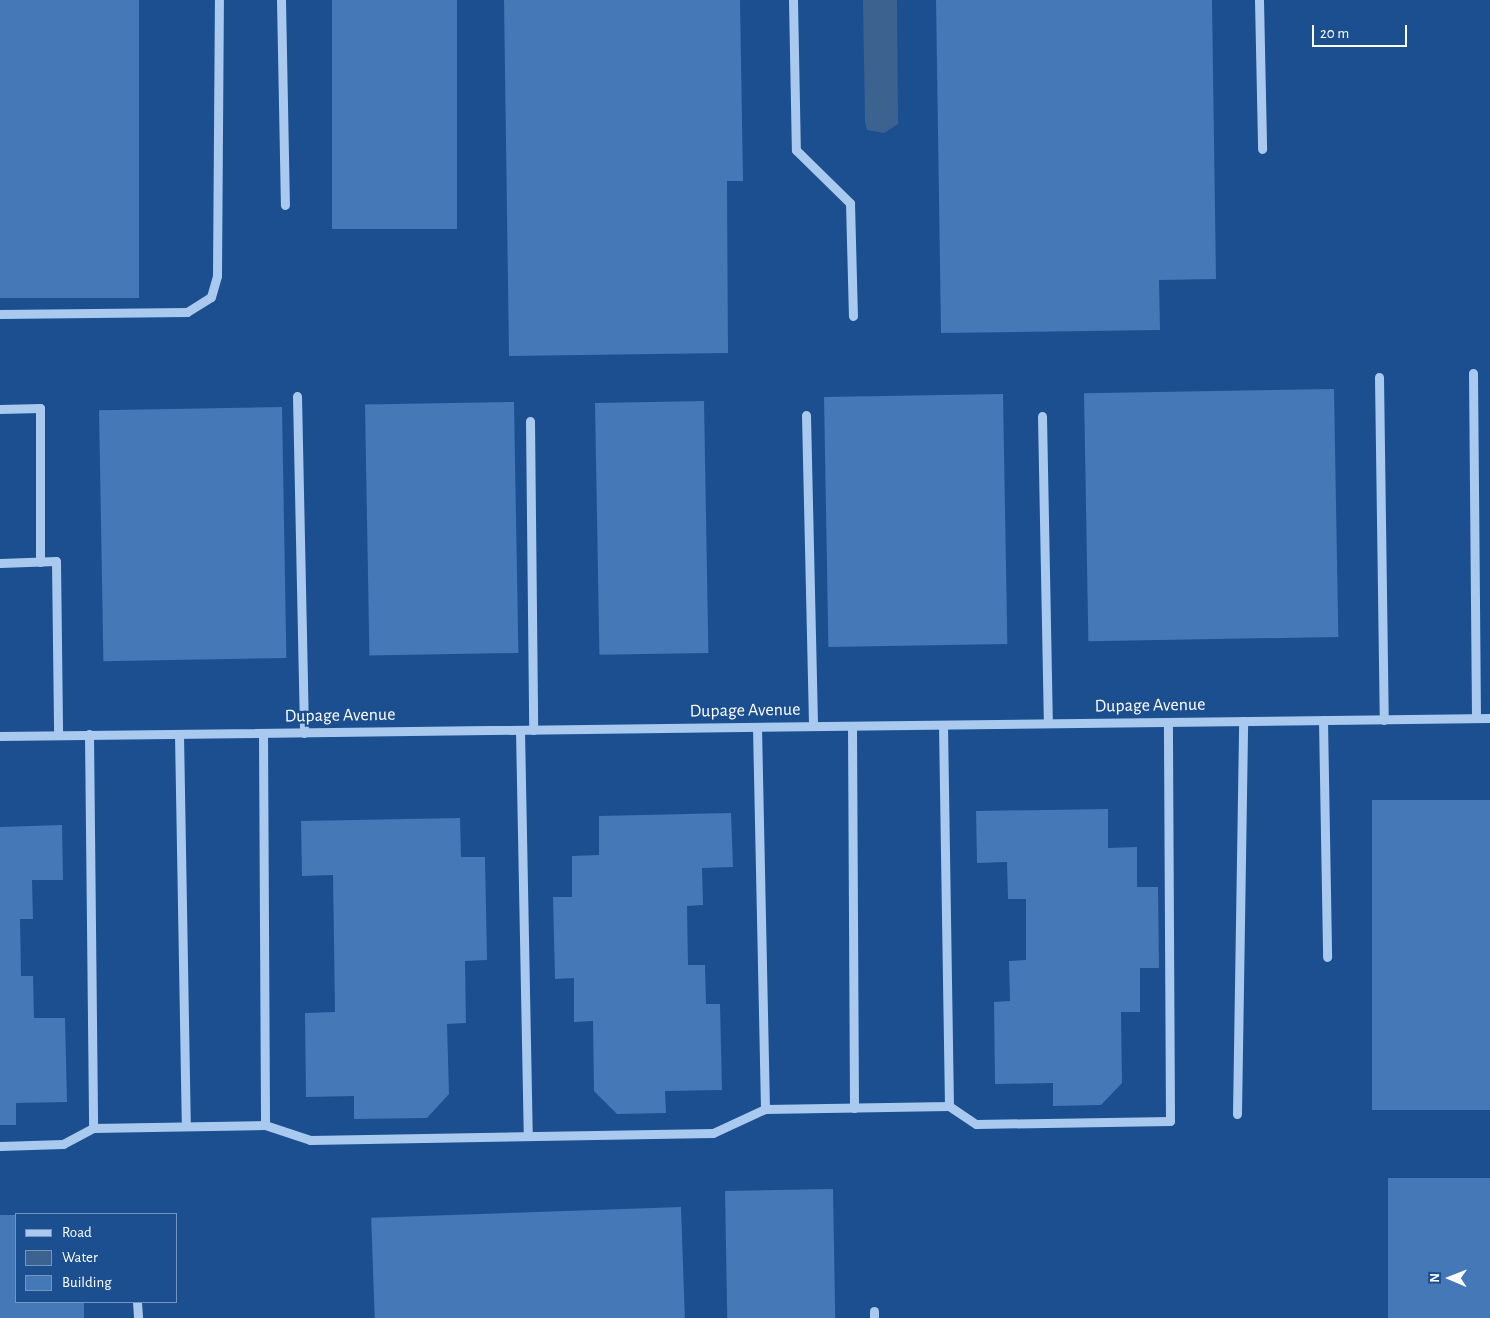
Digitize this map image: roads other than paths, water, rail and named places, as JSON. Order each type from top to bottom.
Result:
[{"type":"street","points":[[0,314],[187,312],[211,297],[217,276],[219,0]]},
{"type":"street","points":[[281,0],[286,205]]},
{"type":"street","points":[[793,0],[796,150],[850,203],[853,316]]},
{"type":"street","points":[[1259,0],[1262,149]]},
{"type":"street","points":[[1473,373],[1476,718]]},
{"type":"street","points":[[1379,377],[1384,720]]},
{"type":"street","points":[[297,396],[304,733]]},
{"type":"street","points":[[0,408],[40,408],[40,562]]},
{"type":"street","points":[[806,415],[813,726]]},
{"type":"street","points":[[1042,416],[1048,723]]},
{"type":"street","points":[[530,421],[533,730]]},
{"type":"street","points":[[0,563],[56,561],[58,735]]},
{"type":"street","name":"Dupage Avenue","points":[[0,736],[1490,718]]},
{"type":"street","points":[[1323,720],[1327,957]]},
{"type":"street","points":[[1237,1114],[1244,721]]},
{"type":"street","points":[[0,1146],[64,1144],[93,1128],[186,1126],[265,1125],[310,1140],[713,1133],[765,1109],[949,1106],[976,1124],[1170,1121],[1168,722]]},
{"type":"street","points":[[943,724],[949,1106]]},
{"type":"street","points":[[852,726],[854,1108]]},
{"type":"street","points":[[757,727],[765,1109]]},
{"type":"street","points":[[520,730],[528,1136]]},
{"type":"street","points":[[89,734],[93,1128]]},
{"type":"street","points":[[179,734],[186,1126]]},
{"type":"street","points":[[263,734],[265,1125]]},
{"type":"street","points":[[137,1303],[138,1318]]},
{"type":"water","points":[[863,0],[897,0],[898,124],[884,133],[867,130],[865,122]]}]
